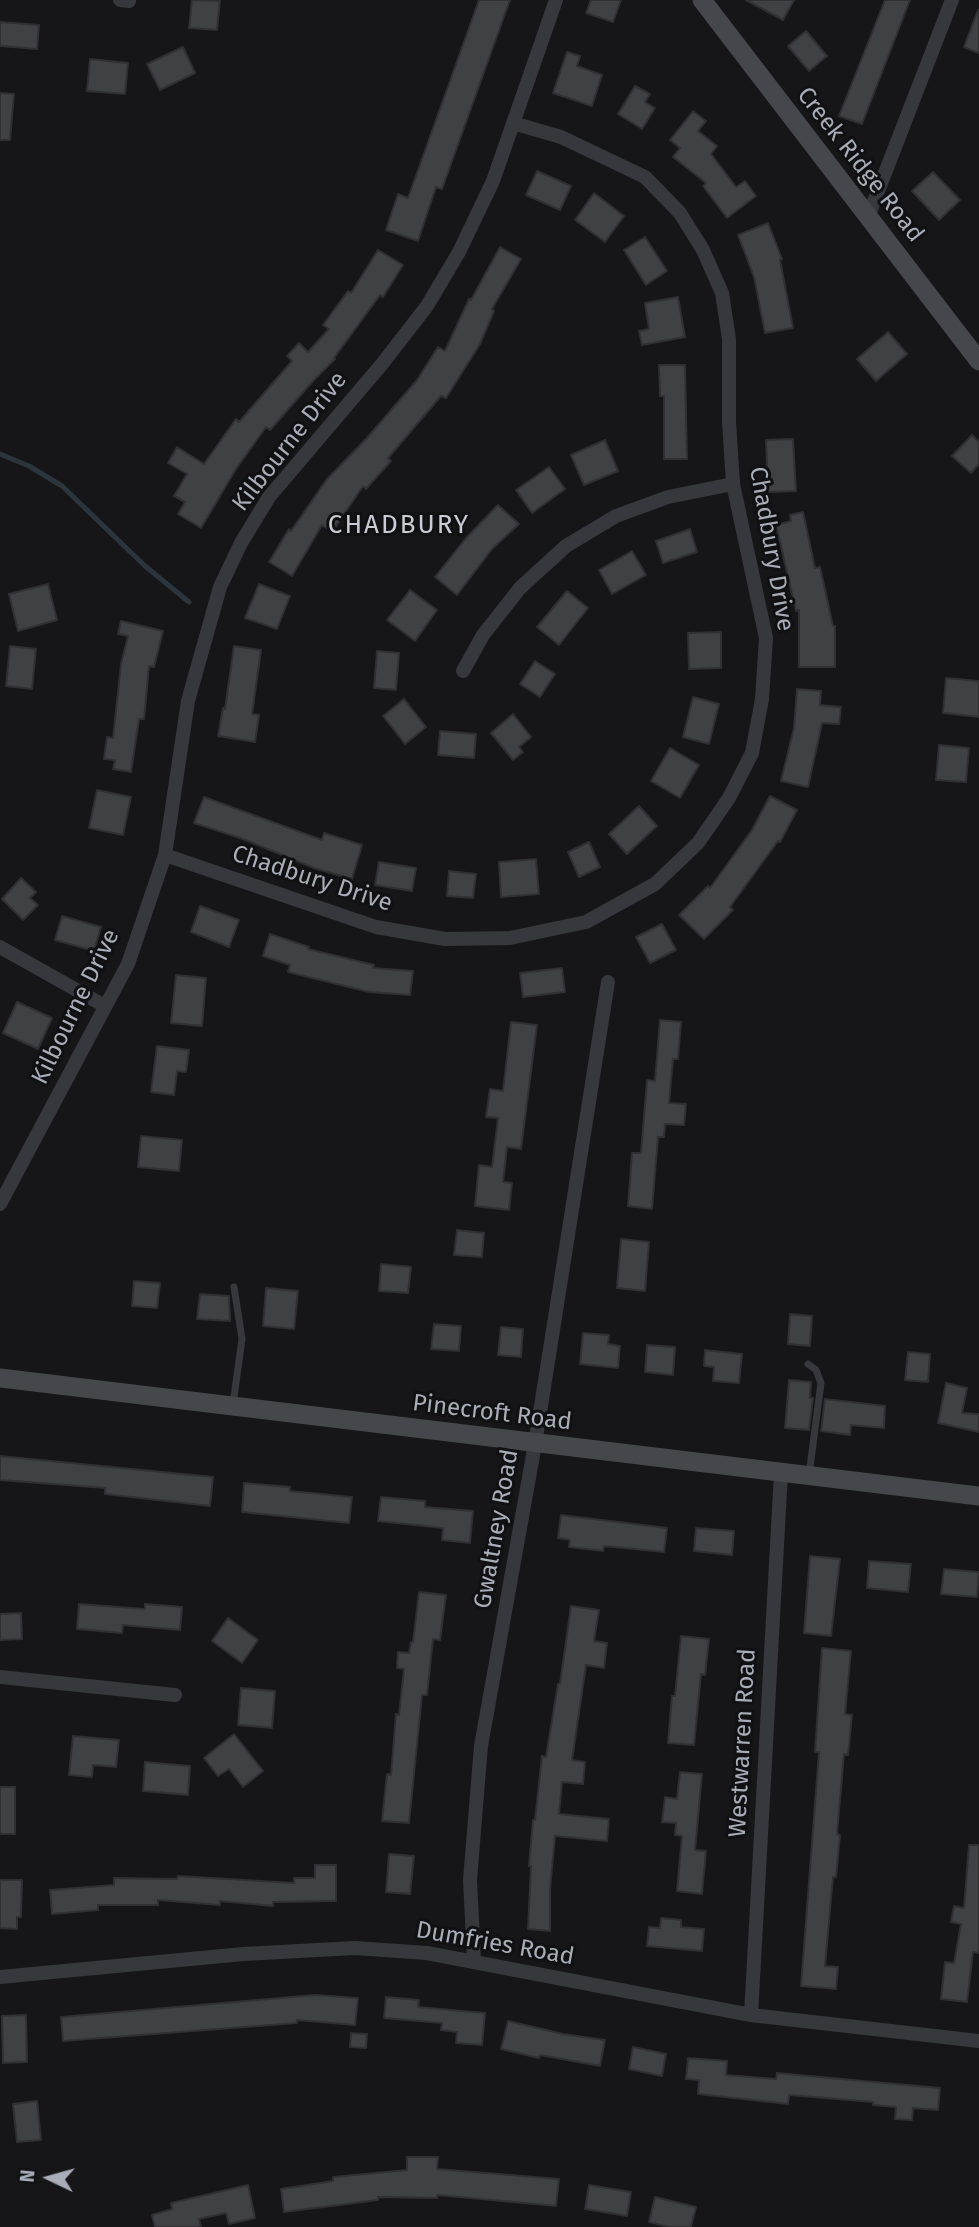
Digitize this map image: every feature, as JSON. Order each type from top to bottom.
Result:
[{"type":"street","name":"Kilbourne Drive","points":[[0,1204],[128,964],[165,855],[188,701],[220,587],[269,498],[382,364],[427,306],[459,253],[487,193],[556,0]]},
{"type":"street","name":"Creek Ridge Road","points":[[702,0],[979,361]]},
{"type":"street","points":[[868,217],[951,0]]},
{"type":"street","name":"Chadbury Drive","points":[[165,855],[376,927],[445,939],[510,938],[586,922],[655,884],[698,842],[729,798],[752,753],[762,699],[766,638],[733,484],[729,422],[729,338],[722,293],[703,250],[680,213],[645,177],[561,137],[513,123]]},
{"type":"street","points":[[463,671],[483,635],[520,588],[566,546],[616,516],[668,497],[733,484]]},
{"type":"street","points":[[0,947],[104,1006]]},
{"type":"street","name":"Gwaltney Road","points":[[474,1961],[470,1880],[481,1746],[535,1444],[608,982]]},
{"type":"street","name":"Pinecroft Road","points":[[0,1378],[979,1496]]},
{"type":"street","name":"Westwarren Road","points":[[751,2015],[781,1473]]},
{"type":"street","points":[[0,1677],[175,1695]]},
{"type":"street","name":"Dumfries Road","points":[[0,1977],[243,1954],[355,1948],[427,1953],[751,2015],[979,2042]]},
{"type":"lane","points":[[232,1405],[242,1339],[234,1287]]},
{"type":"lane","points":[[808,1364],[816,1370],[821,1384],[809,1476]]},
{"type":"building","points":[[192,0],[220,1],[217,30],[189,28]]},
{"type":"building","points":[[479,0],[510,0],[442,189],[436,187],[418,241],[386,230],[398,194],[408,198]]},
{"type":"building","points":[[591,0],[621,0],[613,22],[586,13]]},
{"type":"building","points":[[746,0],[794,0],[783,20]]},
{"type":"building","points":[[885,0],[910,0],[862,124],[839,116]]},
{"type":"building","points":[[979,10],[979,53],[964,47]]},
{"type":"building","points":[[0,22],[39,25],[37,49],[0,46]]},
{"type":"building","points":[[806,31],[827,56],[809,71],[788,46]]},
{"type":"building","points":[[183,47],[195,73],[160,90],[147,64]]},
{"type":"building","points":[[567,52],[580,56],[577,66],[602,75],[592,106],[553,93]]},
{"type":"building","points":[[90,59],[128,63],[125,94],[87,91]]},
{"type":"building","points":[[635,86],[650,94],[645,102],[655,108],[642,129],[618,114]]},
{"type":"building","points":[[0,93],[14,94],[10,140],[0,140]]},
{"type":"building","points":[[693,111],[706,121],[698,131],[717,146],[711,154],[736,187],[745,181],[756,196],[727,218],[703,186],[706,183],[673,157],[680,148],[670,140]]},
{"type":"building","points":[[537,171],[571,186],[560,210],[526,195]]},
{"type":"building","points":[[933,172],[960,200],[939,220],[912,191]]},
{"type":"building","points":[[594,193],[624,216],[605,242],[575,220]]},
{"type":"building","points":[[768,223],[782,259],[780,260],[793,328],[765,333],[754,277],[738,235]]},
{"type":"building","points":[[645,237],[667,271],[646,285],[624,250]]},
{"type":"building","points":[[500,247],[521,259],[492,309],[494,311],[480,344],[446,398],[441,396],[388,458],[391,461],[366,489],[363,486],[332,532],[322,525],[292,576],[269,562],[289,529],[291,531],[327,479],[417,380],[438,347],[445,351],[469,299],[471,300]]},
{"type":"building","points":[[378,250],[403,265],[383,297],[380,295],[335,359],[270,430],[266,427],[236,469],[201,528],[178,514],[185,502],[174,496],[187,474],[168,463],[177,447],[204,464],[236,419],[239,422],[292,361],[287,356],[299,343],[308,352],[329,329],[323,325],[348,291],[351,293]]},
{"type":"building","points":[[678,297],[685,337],[642,345],[639,331],[649,329],[645,303]]},
{"type":"building","points":[[888,332],[907,354],[876,381],[857,359]]},
{"type":"building","points":[[659,365],[685,365],[687,459],[664,459],[664,396],[660,396]]},
{"type":"building","points":[[972,435],[979,442],[979,464],[971,473],[952,456]]},
{"type":"building","points":[[793,439],[796,491],[768,492],[766,440]]},
{"type":"building","points":[[605,440],[618,471],[584,485],[571,455]]},
{"type":"building","points":[[549,467],[565,489],[532,513],[516,490]]},
{"type":"building","points":[[498,505],[519,524],[492,549],[457,595],[435,577],[466,538]]},
{"type":"building","points":[[803,512],[815,568],[820,567],[835,626],[835,667],[799,667],[799,610],[796,611],[776,525],[791,521],[790,515]]},
{"type":"building","points":[[690,529],[697,552],[663,563],[656,541]]},
{"type":"building","points":[[632,551],[646,575],[612,594],[599,570]]},
{"type":"building","points":[[48,584],[57,620],[18,631],[9,594]]},
{"type":"building","points":[[259,584],[290,596],[277,629],[245,618]]},
{"type":"building","points":[[410,590],[437,610],[415,641],[387,620]]},
{"type":"building","points":[[567,591],[588,608],[559,645],[537,627]]},
{"type":"building","points":[[121,621],[163,631],[154,667],[149,666],[144,719],[139,719],[131,772],[113,769],[115,760],[104,759],[107,737],[113,738],[121,664],[128,636],[118,634]]},
{"type":"building","points":[[721,632],[721,668],[689,669],[688,633]]},
{"type":"building","points":[[10,646],[36,649],[32,689],[6,686]]},
{"type":"building","points":[[234,646],[261,650],[252,714],[259,715],[255,742],[218,736],[223,708],[225,709]]},
{"type":"building","points":[[377,651],[399,653],[396,690],[374,688]]},
{"type":"building","points":[[535,661],[555,674],[540,697],[520,684]]},
{"type":"building","points":[[946,678],[979,681],[979,717],[943,713]]},
{"type":"building","points":[[797,689],[821,691],[820,705],[841,707],[839,724],[822,723],[808,787],[781,781],[794,728]]},
{"type":"building","points":[[693,697],[719,704],[709,744],[683,737]]},
{"type":"building","points":[[404,699],[426,727],[405,744],[383,716]]},
{"type":"building","points":[[513,714],[531,737],[519,747],[523,752],[513,760],[491,733]]},
{"type":"building","points":[[440,731],[476,734],[474,758],[438,755]]},
{"type":"building","points":[[939,745],[969,748],[966,782],[936,780]]},
{"type":"building","points":[[670,748],[699,765],[680,798],[651,781]]},
{"type":"building","points":[[97,790],[131,797],[123,835],[89,828]]},
{"type":"building","points":[[770,796],[797,810],[780,842],[778,841],[730,907],[733,910],[704,939],[679,915],[708,886],[710,888],[752,830]]},
{"type":"building","points":[[204,797],[322,840],[324,833],[362,845],[352,879],[314,868],[243,839],[194,823]]},
{"type":"building","points":[[639,806],[657,826],[627,854],[609,834]]},
{"type":"building","points":[[589,842],[600,867],[579,877],[568,852]]},
{"type":"building","points":[[536,859],[539,894],[501,897],[499,862]]},
{"type":"building","points":[[379,862],[416,868],[412,891],[375,885]]},
{"type":"building","points":[[449,871],[476,874],[473,898],[447,896]]},
{"type":"building","points":[[21,878],[36,892],[30,898],[38,905],[23,920],[2,899]]},
{"type":"building","points":[[200,906],[239,920],[229,947],[191,932]]},
{"type":"building","points":[[62,916],[101,927],[94,951],[55,940]]},
{"type":"building","points":[[662,924],[676,950],[650,963],[636,937]]},
{"type":"building","points":[[270,934],[309,947],[308,949],[374,965],[373,968],[413,971],[410,995],[369,992],[288,972],[290,965],[263,956]]},
{"type":"building","points":[[562,968],[565,992],[523,997],[520,973]]},
{"type":"building","points":[[176,975],[206,978],[202,1026],[171,1023]]},
{"type":"building","points":[[17,1002],[52,1018],[38,1049],[3,1033]]},
{"type":"building","points":[[660,1020],[681,1022],[678,1059],[673,1059],[669,1103],[686,1104],[684,1125],[665,1124],[664,1137],[658,1137],[652,1209],[628,1206],[632,1153],[641,1153],[647,1080],[655,1081]]},
{"type":"building","points":[[511,1022],[537,1025],[521,1149],[507,1147],[503,1182],[512,1183],[509,1210],[475,1206],[479,1165],[492,1167],[498,1118],[486,1117],[490,1089],[503,1091]]},
{"type":"building","points":[[157,1046],[189,1050],[186,1072],[177,1071],[174,1095],[151,1092]]},
{"type":"building","points":[[141,1136],[182,1140],[179,1171],[138,1167]]},
{"type":"building","points":[[457,1230],[484,1233],[482,1257],[454,1255]]},
{"type":"building","points":[[621,1239],[649,1242],[645,1291],[617,1288]]},
{"type":"building","points":[[381,1264],[411,1267],[408,1293],[379,1291]]},
{"type":"building","points":[[134,1281],[160,1283],[157,1308],[132,1306]]},
{"type":"building","points":[[266,1288],[298,1291],[294,1329],[263,1326]]},
{"type":"building","points":[[200,1294],[229,1296],[230,1321],[197,1319]]},
{"type":"building","points":[[790,1314],[812,1316],[810,1346],[788,1344]]},
{"type":"building","points":[[434,1324],[461,1326],[459,1351],[431,1349]]},
{"type":"building","points":[[501,1327],[523,1329],[521,1357],[498,1355]]},
{"type":"building","points":[[583,1333],[609,1335],[608,1344],[620,1346],[618,1368],[580,1364]]},
{"type":"building","points":[[647,1345],[675,1347],[673,1375],[645,1372]]},
{"type":"building","points":[[705,1350],[742,1354],[739,1383],[713,1381],[714,1367],[704,1366]]},
{"type":"building","points":[[908,1352],[930,1354],[928,1382],[905,1380]]},
{"type":"building","points":[[789,1380],[811,1382],[810,1398],[813,1398],[809,1430],[785,1428]]},
{"type":"building","points":[[946,1383],[967,1388],[962,1413],[979,1414],[979,1432],[938,1423]]},
{"type":"building","points":[[825,1399],[885,1406],[884,1428],[851,1425],[850,1435],[821,1431]]},
{"type":"building","points":[[0,1456],[213,1477],[210,1506],[105,1494],[105,1488],[0,1480]]},
{"type":"building","points":[[244,1483],[352,1497],[349,1523],[242,1512]]},
{"type":"building","points":[[381,1497],[425,1501],[425,1507],[473,1511],[470,1543],[442,1540],[443,1528],[378,1521]]},
{"type":"building","points":[[561,1515],[667,1528],[664,1552],[604,1546],[603,1551],[569,1547],[570,1540],[558,1538]]},
{"type":"building","points":[[696,1528],[734,1531],[732,1555],[694,1551]]},
{"type":"building","points":[[810,1556],[840,1559],[831,1636],[804,1633]]},
{"type":"building","points":[[869,1561],[911,1564],[908,1592],[867,1588]]},
{"type":"building","points":[[944,1569],[979,1572],[977,1597],[941,1594]]},
{"type":"building","points":[[419,1592],[446,1595],[440,1640],[433,1639],[427,1695],[422,1695],[409,1823],[382,1821],[387,1774],[391,1775],[396,1714],[399,1715],[404,1669],[397,1668],[398,1652],[409,1653],[413,1642]]},
{"type":"building","points":[[79,1604],[145,1609],[145,1604],[182,1607],[180,1630],[123,1625],[122,1633],[77,1629]]},
{"type":"building","points":[[571,1606],[599,1610],[594,1641],[607,1643],[604,1668],[586,1665],[572,1760],[585,1762],[583,1784],[562,1782],[559,1814],[609,1819],[607,1841],[555,1836],[550,1889],[550,1931],[528,1929],[533,1820],[542,1756],[546,1757],[560,1684]]},
{"type":"building","points":[[21,1613],[22,1639],[0,1640],[0,1614]]},
{"type":"building","points":[[228,1618],[258,1640],[242,1663],[212,1641]]},
{"type":"building","points":[[681,1636],[709,1639],[705,1675],[701,1674],[694,1745],[668,1743]]},
{"type":"building","points":[[822,1648],[851,1651],[845,1714],[852,1715],[848,1755],[844,1754],[837,1834],[840,1835],[836,1877],[833,1877],[825,1966],[838,1967],[836,1989],[801,1986],[819,1752],[815,1752]]},
{"type":"building","points":[[241,1688],[275,1691],[272,1728],[238,1725]]},
{"type":"building","points":[[234,1734],[263,1771],[243,1787],[229,1769],[218,1776],[204,1758]]},
{"type":"building","points":[[73,1736],[119,1740],[116,1767],[93,1765],[92,1777],[69,1775]]},
{"type":"building","points":[[145,1762],[190,1766],[188,1795],[143,1791]]},
{"type":"building","points":[[680,1772],[702,1774],[695,1850],[706,1851],[702,1894],[677,1891],[682,1836],[675,1835],[676,1823],[662,1822],[665,1797],[677,1799]]},
{"type":"building","points":[[0,1787],[15,1787],[15,1834],[0,1834]]},
{"type":"building","points":[[969,1845],[979,1845],[979,1953],[973,1952],[967,2002],[941,1999],[945,1962],[954,1963],[961,1924],[951,1922],[954,1906],[964,1908]]},
{"type":"building","points":[[389,1854],[414,1856],[410,1894],[386,1892]]},
{"type":"building","points":[[315,1865],[336,1865],[336,1901],[273,1902],[273,1906],[220,1901],[220,1905],[158,1900],[158,1905],[98,1905],[98,1910],[52,1914],[50,1890],[114,1885],[114,1878],[177,1879],[178,1876],[294,1883],[294,1878],[315,1878]]},
{"type":"building","points":[[0,1880],[22,1880],[21,1917],[17,1917],[17,1929],[0,1928]]},
{"type":"building","points":[[661,1918],[681,1920],[681,1927],[704,1929],[702,1951],[647,1946],[649,1927],[660,1928]]},
{"type":"building","points":[[315,1995],[358,1998],[355,2025],[297,2020],[297,2023],[63,2041],[61,2017]]},
{"type":"building","points":[[386,1997],[419,2000],[418,2007],[485,2013],[482,2045],[456,2043],[457,2032],[441,2030],[442,2023],[384,2018]]},
{"type":"building","points":[[26,2015],[27,2062],[3,2063],[2,2016]]},
{"type":"building","points":[[508,2021],[563,2034],[605,2040],[600,2066],[540,2055],[539,2058],[501,2049]]},
{"type":"building","points":[[351,2033],[367,2034],[366,2048],[350,2047]]},
{"type":"building","points":[[633,2047],[666,2054],[662,2076],[629,2069]]},
{"type":"building","points":[[688,2058],[727,2061],[726,2075],[776,2079],[777,2073],[940,2088],[938,2110],[913,2108],[912,2120],[895,2119],[896,2107],[873,2105],[873,2102],[789,2095],[788,2104],[698,2094],[699,2080],[686,2079]]},
{"type":"building","points":[[37,2101],[41,2140],[17,2142],[13,2104]]},
{"type":"building","points":[[407,2157],[438,2157],[437,2169],[559,2179],[556,2206],[437,2195],[437,2198],[378,2197],[378,2200],[284,2212],[281,2189],[333,2181],[333,2177],[407,2170]]},
{"type":"building","points":[[248,2185],[255,2218],[229,2224],[226,2213],[199,2219],[201,2227],[155,2227],[152,2215],[172,2209],[171,2203]]},
{"type":"building","points":[[589,2185],[631,2192],[627,2216],[585,2209]]},
{"type":"building","points":[[655,2197],[696,2207],[691,2227],[668,2227],[649,2222]]},
{"type":"waterway","points":[[0,454],[29,466],[62,486],[145,566],[189,602]]},
{"type":"district","name":"CHADBURY","points":[[399,526]]}]
